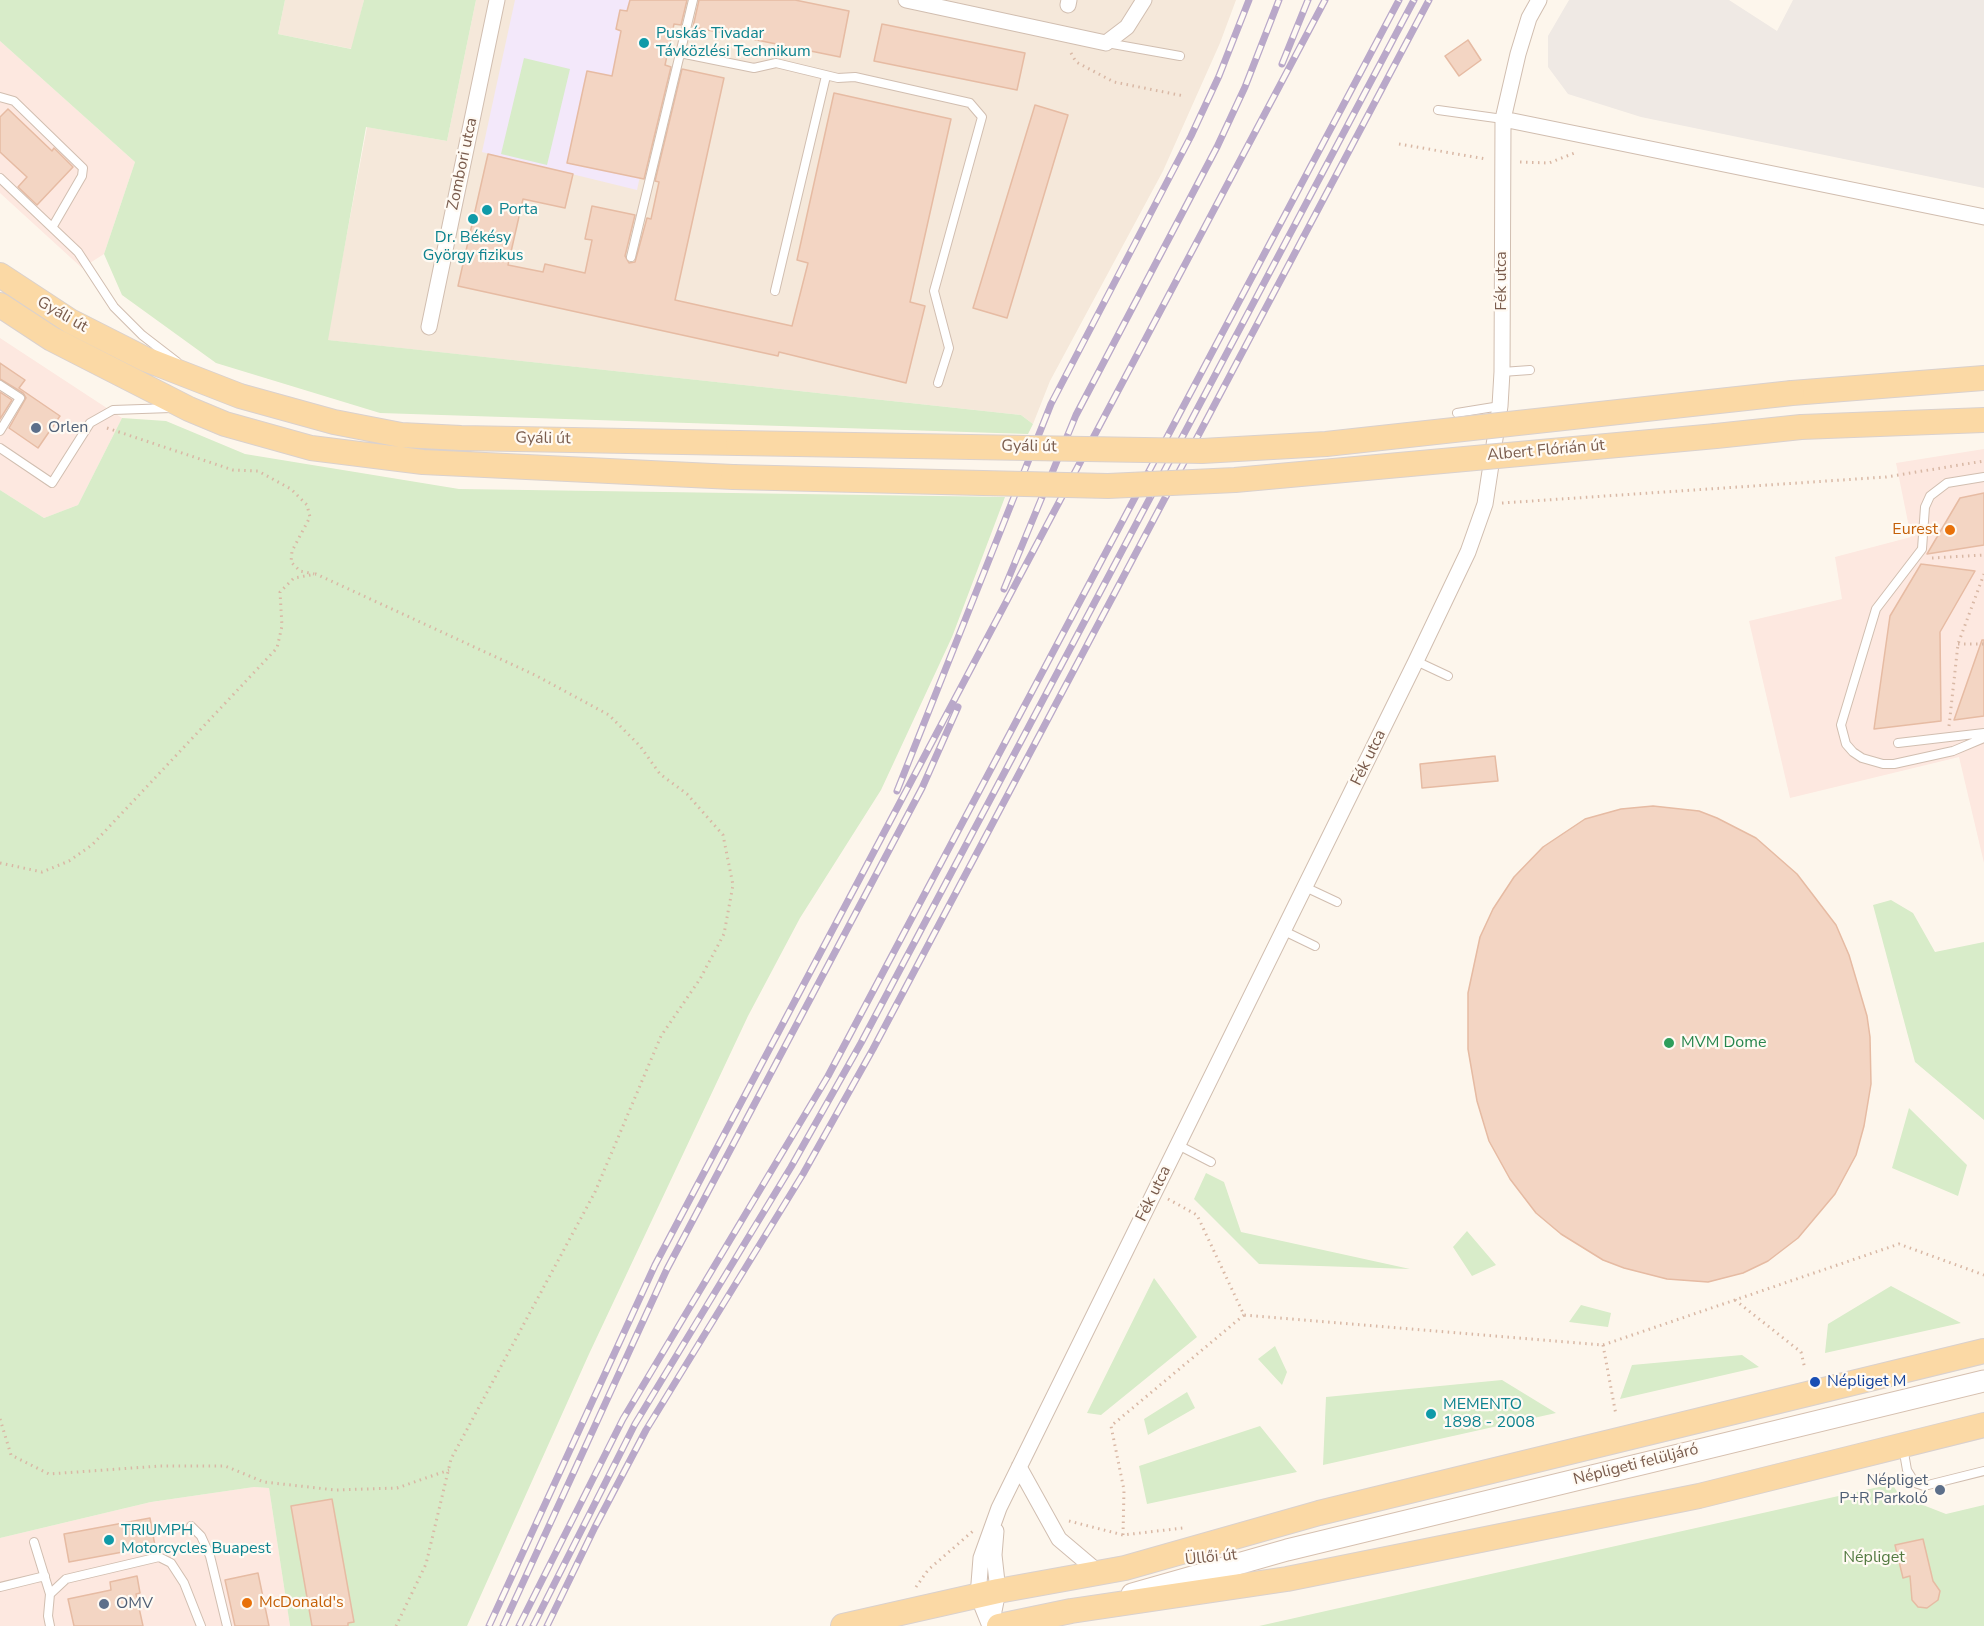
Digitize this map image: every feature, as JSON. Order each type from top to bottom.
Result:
[{"type":"main road","name":"Gyáli út","points":[[0,275],[103,339],[196,379],[284,410],[401,435],[1121,449]]},
{"type":"main road","name":"Gyáli út","points":[[0,305],[52,339],[189,409],[257,434],[311,448],[423,462],[580,472],[1108,486]]},
{"type":"main road","name":"Albert Flórián út","points":[[1121,449],[1202,451],[1326,444],[1792,393],[1984,378]]},
{"type":"main road","name":"Albert Flórián út","points":[[1108,486],[1235,480],[1801,427],[1984,420]]},
{"type":"main road","points":[[1125,1568],[1319,1513],[1984,1352]]},
{"type":"main road","name":"Népligeti felüljáró","points":[[1287,1550],[1984,1381]]},
{"type":"main road","points":[[1071,1611],[1311,1574],[1699,1496],[1984,1425]]},
{"type":"main road","name":"Üllői út","points":[[843,1626],[1098,1572],[1287,1550]]},
{"type":"main road","name":"Üllői út","points":[[999,1626],[1071,1611],[1287,1550]]},
{"type":"street","name":"Zombori utca","points":[[429,327],[497,0]]},
{"type":"street","points":[[906,0],[1106,43],[1127,27],[1144,0]]},
{"type":"street","name":"Fék utca","points":[[991,1626],[988,1594],[999,1508],[1416,661],[1468,552],[1485,504],[1500,406],[1502,372],[1503,119],[1518,54],[1529,18],[1539,0]]},
{"type":"street","points":[[1503,119],[1984,217]]},
{"type":"street","points":[[1018,1467],[1059,1539],[1098,1572]]},
{"type":"lane","points":[[631,257],[693,0]]},
{"type":"lane","points":[[1106,43],[1180,56]]},
{"type":"lane","points":[[680,53],[754,68],[776,63],[826,76],[855,77],[970,103],[982,117],[934,291],[949,348],[938,383]]},
{"type":"lane","points":[[775,291],[826,76]]},
{"type":"lane","points":[[0,97],[14,101],[83,168],[82,176],[53,226]]},
{"type":"lane","points":[[1438,110],[1503,119]]},
{"type":"lane","points":[[0,178],[53,226],[93,271],[114,307],[142,335],[196,379]]},
{"type":"lane","points":[[1502,372],[1530,370]]},
{"type":"lane","points":[[0,385],[20,398],[0,431]]},
{"type":"lane","points":[[1457,413],[1500,406]]},
{"type":"lane","points":[[0,448],[52,483],[90,423],[113,410],[189,409]]},
{"type":"lane","points":[[1984,477],[1947,483],[1930,496],[1923,518],[1922,549],[1917,559],[1876,609],[1844,713],[1842,734],[1846,744],[1862,758],[1894,764],[1953,752],[1984,738]]},
{"type":"lane","points":[[1416,661],[1448,676]]},
{"type":"lane","points":[[1898,743],[1984,733]]},
{"type":"lane","points":[[1305,887],[1337,902]]},
{"type":"lane","points":[[1284,931],[1315,946]]},
{"type":"lane","points":[[1178,1145],[1211,1162]]},
{"type":"lane","points":[[1902,1445],[1907,1470],[1915,1483],[1924,1486],[1984,1471]]},
{"type":"lane","points":[[191,1526],[201,1536],[210,1556],[227,1626]]},
{"type":"lane","points":[[34,1542],[50,1594],[48,1616],[50,1626]]},
{"type":"lane","points":[[50,1594],[66,1579],[159,1557],[171,1563],[184,1583],[201,1626]]},
{"type":"lane","points":[[0,1587],[45,1576]]},
{"type":"path","points":[[1058,32],[1076,62],[1114,82],[1184,96]]},
{"type":"path","points":[[1502,161],[1549,163],[1572,156],[1595,137]]},
{"type":"path","points":[[1399,144],[1472,157]]},
{"type":"path","points":[[90,423],[233,470],[258,471],[291,489],[307,506],[309,517],[292,551],[291,562],[300,571],[335,581],[536,675],[609,715],[640,746],[660,774],[687,794],[723,835],[734,885],[724,934],[700,978],[661,1036],[595,1192],[451,1459],[426,1564],[396,1626]]},
{"type":"path","points":[[1485,504],[1886,477],[1984,461]]},
{"type":"path","points":[[1917,559],[1984,555]]},
{"type":"path","points":[[0,863],[42,872],[69,861],[92,845],[277,648],[282,626],[280,592],[294,578],[315,574]]},
{"type":"path","points":[[1952,737],[1947,720],[1958,644],[1984,574]]},
{"type":"path","points":[[1958,644],[1984,644]]},
{"type":"path","points":[[1155,1191],[1197,1215],[1244,1315]]},
{"type":"path","points":[[1066,1518],[1072,1523],[1123,1535],[1124,1490],[1111,1426],[1244,1315],[1603,1345],[1899,1244],[1984,1275]]},
{"type":"path","points":[[1735,1300],[1802,1352],[1805,1369]]},
{"type":"path","points":[[1603,1345],[1616,1415]]},
{"type":"path","points":[[0,1419],[11,1455],[49,1474],[160,1466],[225,1466],[264,1482],[335,1490],[397,1488],[449,1470]]},
{"type":"path","points":[[928,1570],[999,1508]]},
{"type":"shaded area","points":[[285,0],[364,0],[352,49],[278,34]]},
{"type":"shaded area","points":[[476,0],[1236,0],[1220,43],[1163,171],[1050,381],[1033,424],[1021,415],[327,340],[367,127],[447,141]]},
{"type":"shaded area","points":[[515,0],[678,0],[637,190],[482,152]]},
{"type":"shaded area","points":[[1569,0],[1729,0],[1777,31],[1793,0],[1984,0],[1984,188],[1641,117],[1568,94],[1548,67],[1548,36]]},
{"type":"shaded area","points":[[0,41],[135,162],[104,254],[82,268],[0,193]]},
{"type":"shaded area","points":[[0,338],[122,418],[78,505],[44,518],[0,490]]},
{"type":"shaded area","points":[[1984,449],[1984,863],[1959,757],[1790,798],[1749,621],[1842,599],[1835,557],[1911,537],[1896,463]]},
{"type":"shaded area","points":[[254,1487],[269,1488],[290,1626],[0,1626],[0,1538],[151,1502]]},
{"type":"green space","points":[[0,0],[285,0],[278,34],[351,49],[364,0],[476,0],[447,141],[366,127],[328,340],[1021,415],[1033,424],[1028,434],[380,413],[216,363],[122,295],[104,254],[135,162],[0,41]]},
{"type":"green space","points":[[524,58],[570,69],[547,165],[501,154]]},
{"type":"green space","points":[[122,418],[166,421],[245,454],[459,489],[1005,497],[952,637],[881,790],[800,918],[748,1016],[589,1354],[467,1626],[290,1626],[269,1488],[254,1487],[151,1502],[0,1538],[0,490],[44,518],[78,505]]},
{"type":"green space","points":[[1891,900],[1913,913],[1935,952],[1984,942],[1984,1120],[1915,1062],[1873,905]]},
{"type":"green space","points":[[1909,1108],[1967,1165],[1958,1196],[1892,1168]]},
{"type":"green space","points":[[1206,1173],[1224,1182],[1241,1232],[1410,1269],[1259,1264],[1194,1199]]},
{"type":"green space","points":[[1467,1231],[1496,1265],[1472,1276],[1453,1247]]},
{"type":"green space","points":[[1154,1278],[1197,1337],[1101,1415],[1087,1413]]},
{"type":"green space","points":[[1891,1286],[1961,1323],[1825,1353],[1828,1324]]},
{"type":"green space","points":[[1581,1305],[1611,1313],[1608,1327],[1569,1322]]},
{"type":"green space","points":[[1275,1346],[1287,1372],[1282,1385],[1258,1359]]},
{"type":"green space","points":[[1742,1355],[1759,1367],[1620,1399],[1632,1365]]},
{"type":"green space","points":[[1502,1380],[1556,1413],[1323,1465],[1326,1397]]},
{"type":"green space","points":[[1187,1392],[1195,1408],[1148,1435],[1144,1419]]},
{"type":"green space","points":[[1260,1426],[1297,1472],[1147,1504],[1139,1466]]},
{"type":"green space","name":"Népliget","points":[[1892,1484],[1900,1496],[1946,1514],[1984,1505],[1984,1626],[1259,1626]]},
{"type":"building","points":[[630,0],[687,0],[681,25],[674,24],[665,65],[671,67],[644,179],[567,163],[587,71],[612,76],[621,31],[616,29],[620,10],[627,11]]},
{"type":"building","points":[[699,0],[795,0],[849,11],[840,57],[693,27]]},
{"type":"building","points":[[882,24],[1025,53],[1017,90],[874,61]]},
{"type":"building","points":[[1468,40],[1481,60],[1459,76],[1445,56]]},
{"type":"building","points":[[682,69],[724,78],[675,300],[792,326],[808,263],[797,260],[834,93],[951,119],[910,302],[925,306],[906,383],[779,352],[778,356],[458,286],[488,154],[573,174],[565,208],[523,199],[508,265],[543,272],[545,264],[585,273],[592,240],[585,239],[592,206],[635,215],[625,256],[629,263],[635,262],[647,218],[651,219],[659,182],[655,181]]},
{"type":"building","points":[[1035,105],[1068,115],[1007,318],[973,308]]},
{"type":"building","points":[[8,109],[52,151],[54,148],[73,167],[37,205],[18,187],[27,177],[0,152],[0,117]]},
{"type":"building","points":[[0,363],[25,380],[19,388],[60,416],[38,448],[9,428],[26,398],[23,393],[0,379]]},
{"type":"building","points":[[0,392],[12,400],[0,419]]},
{"type":"building","points":[[1984,493],[1984,545],[1927,554],[1960,498]]},
{"type":"building","points":[[1921,564],[1975,571],[1940,632],[1941,721],[1874,729],[1890,616]]},
{"type":"building","points":[[1982,640],[1984,640],[1984,716],[1954,720]]},
{"type":"building","points":[[1495,756],[1498,781],[1422,788],[1420,764]]},
{"type":"building","name":"MVM Dome","points":[[1653,806],[1699,811],[1717,818],[1756,838],[1797,874],[1836,925],[1849,955],[1867,1016],[1870,1037],[1871,1084],[1864,1126],[1856,1155],[1835,1194],[1798,1238],[1768,1261],[1743,1273],[1708,1282],[1667,1279],[1603,1260],[1561,1234],[1536,1213],[1510,1179],[1489,1141],[1477,1101],[1468,1049],[1468,993],[1480,937],[1493,909],[1514,877],[1543,847],[1585,819],[1621,809]]},
{"type":"building","points":[[332,1499],[354,1622],[348,1623],[348,1626],[312,1626],[291,1506]]},
{"type":"building","name":"TRIUMPH Motorcycles Buapest","points":[[150,1518],[155,1546],[69,1562],[64,1534]]},
{"type":"building","points":[[1923,1539],[1933,1581],[1940,1591],[1938,1600],[1927,1608],[1918,1607],[1912,1600],[1910,1576],[1903,1578],[1895,1545]]},
{"type":"building","name":"McDonald's","points":[[258,1573],[269,1626],[235,1626],[225,1580]]},
{"type":"building","name":"OMV","points":[[137,1576],[140,1593],[136,1594],[143,1626],[74,1626],[68,1599],[111,1590],[110,1582]]},
{"type":"railway","points":[[897,791],[1051,404],[1191,136],[1219,76],[1249,0]]},
{"type":"railway","points":[[1004,589],[1076,415],[1217,147],[1245,87],[1279,0]]},
{"type":"railway","points":[[1282,64],[1308,0]]},
{"type":"railway","points":[[489,1626],[655,1265],[1325,0]]},
{"type":"railway","points":[[519,1626],[623,1419],[828,1076],[1399,0]]},
{"type":"railway","points":[[533,1626],[635,1424],[791,1167],[861,1043],[1414,0]]},
{"type":"railway","points":[[547,1626],[646,1430],[803,1174],[873,1049],[1429,0]]},
{"type":"railway","points":[[503,1626],[667,1269],[922,788],[958,707]]},
{"type":"place","name":"Puskás Tivadar Távközlési Technikum","points":[[644,43]]},
{"type":"place","name":"Porta","points":[[487,210]]},
{"type":"place","name":"Dr. Békésy György fizikus","points":[[473,219]]},
{"type":"place","name":"Orlen","points":[[36,428]]},
{"type":"place","name":"Eurest","points":[[1950,530]]},
{"type":"place","name":"MVM Dome","points":[[1669,1043]]},
{"type":"place","name":"Népliget M","points":[[1815,1382]]},
{"type":"place","name":"MEMENTO 1898 - 2008","points":[[1431,1414]]},
{"type":"place","name":"Népliget P+R Parkoló","points":[[1940,1490]]},
{"type":"place","name":"TRIUMPH Motorcycles Buapest","points":[[109,1540]]},
{"type":"place","name":"McDonald's","points":[[247,1603]]},
{"type":"place","name":"OMV","points":[[104,1604]]}]
